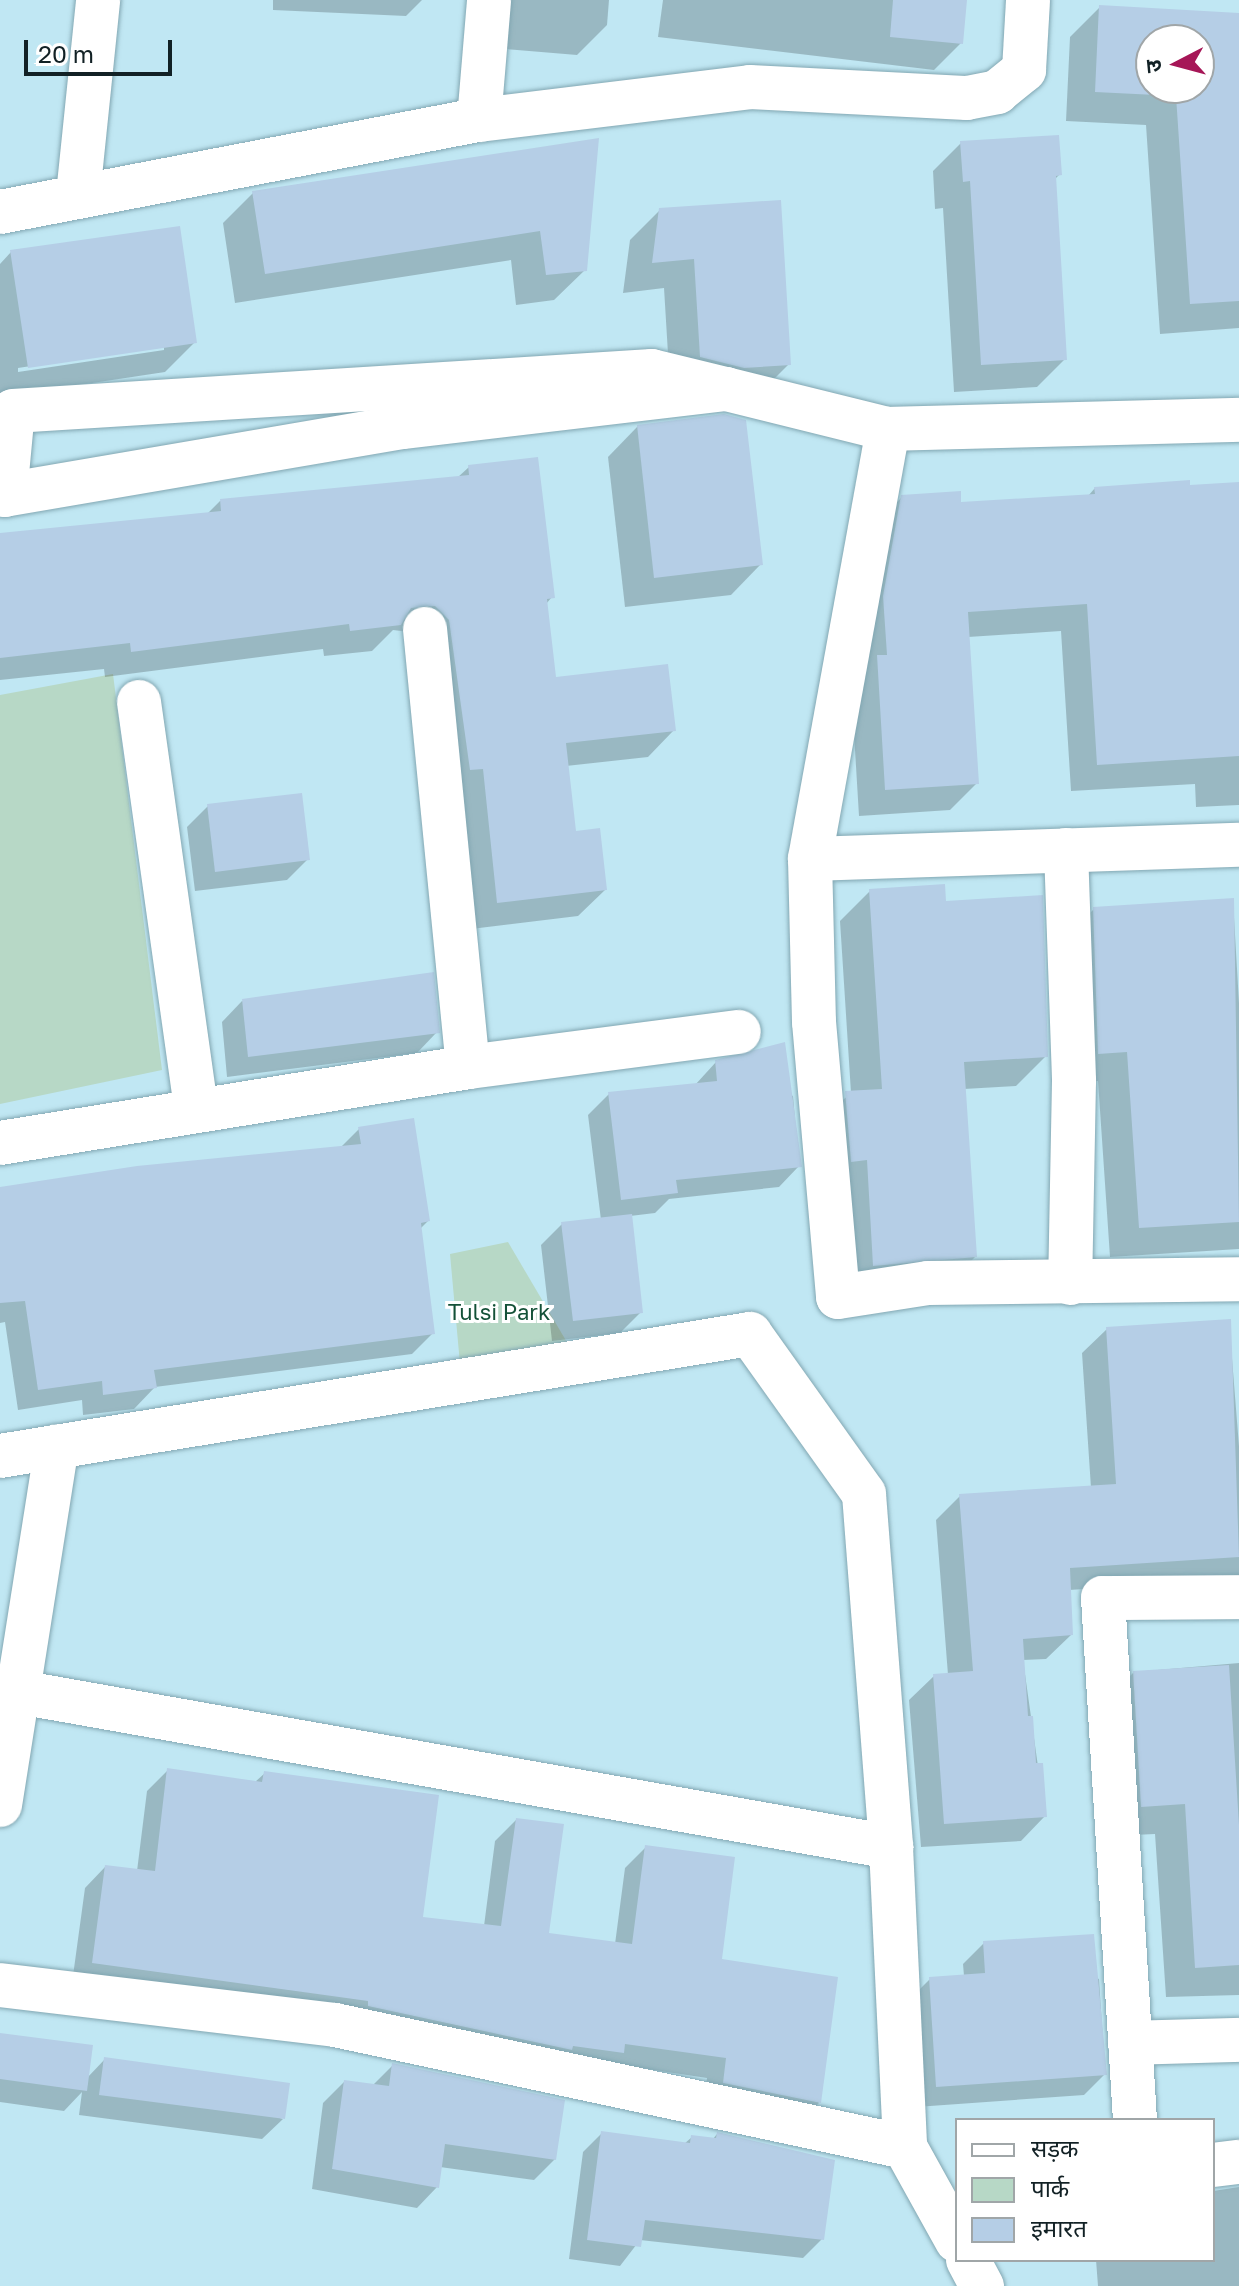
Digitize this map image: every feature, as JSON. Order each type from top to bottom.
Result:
[{"type":"street","points":[[78,195],[98,0]]},
{"type":"street","points":[[479,120],[489,0]]},
{"type":"street","points":[[0,212],[479,120],[750,87],[967,98],[997,92],[1024,70],[1028,0]]},
{"type":"street","points":[[726,389],[402,427],[5,495],[13,411],[652,371],[726,389],[888,429],[1239,420]]},
{"type":"street","points":[[888,429],[810,859],[814,1022],[838,1297],[928,1283],[1239,1279]]},
{"type":"street","points":[[425,629],[468,1067]]},
{"type":"street","points":[[139,702],[196,1109]]},
{"type":"street","points":[[810,859],[1239,845]]},
{"type":"street","points":[[1066,850],[1074,1081],[1070,1283]]},
{"type":"street","points":[[0,1143],[468,1067],[739,1032]]},
{"type":"street","points":[[0,1456],[750,1334],[864,1494],[891,1847],[905,2147],[955,2237]]},
{"type":"street","points":[[0,1805],[57,1446]]},
{"type":"street","points":[[1135,2118],[1103,1598],[1239,1597]]},
{"type":"street","points":[[19,1692],[891,1847]]},
{"type":"street","points":[[0,1985],[335,2025],[905,2147]]},
{"type":"street","points":[[1130,2043],[1239,2040]]},
{"type":"street","points":[[1215,2165],[1239,2162]]},
{"type":"street","points":[[969,2262],[982,2286]]},
{"type":"green space","points":[[113,674],[162,1070],[0,1104],[0,695]]},
{"type":"green space","name":"Tulsi Park","points":[[508,1242],[568,1344],[460,1364],[450,1254]]},
{"type":"building","points":[[893,0],[967,0],[963,44],[890,37]]},
{"type":"building","points":[[1099,5],[1239,13],[1239,301],[1190,304],[1177,104],[1215,104],[1215,24],[1135,24],[1135,94],[1095,92]]},
{"type":"building","points":[[1059,135],[1062,175],[1056,176],[1067,360],[981,365],[970,181],[963,182],[960,141]]},
{"type":"building","points":[[599,138],[587,271],[546,275],[540,231],[265,274],[252,191]]},
{"type":"building","points":[[781,200],[791,365],[744,368],[700,357],[694,259],[652,263],[659,208]]},
{"type":"building","points":[[180,226],[197,343],[28,368],[10,250]]},
{"type":"building","points":[[724,414],[746,420],[763,565],[654,578],[637,425]]},
{"type":"building","points":[[538,457],[555,598],[547,599],[556,677],[668,664],[676,731],[566,743],[576,831],[600,828],[607,890],[497,903],[483,769],[470,770],[449,620],[435,606],[411,608],[401,625],[350,631],[349,624],[131,652],[130,643],[0,658],[0,533],[221,511],[220,499],[469,475],[468,465]]},
{"type":"building","points":[[1190,480],[1190,485],[1239,482],[1239,756],[1097,765],[1087,604],[968,612],[979,784],[885,790],[877,655],[887,655],[883,596],[901,495],[961,491],[961,502],[1095,494],[1094,487]]},
{"type":"building","points":[[302,793],[310,860],[215,872],[207,804]]},
{"type":"building","points":[[945,884],[946,901],[1043,895],[1048,1057],[964,1062],[977,1257],[873,1266],[867,1160],[851,1162],[845,1091],[882,1089],[869,889]]},
{"type":"building","points":[[1234,898],[1239,1222],[1139,1228],[1127,1052],[1098,1054],[1093,907]]},
{"type":"building","points":[[434,972],[440,1033],[248,1057],[242,999]]},
{"type":"building","points":[[785,1042],[802,1167],[676,1180],[678,1193],[621,1200],[608,1092],[717,1081],[715,1060]]},
{"type":"building","points":[[414,1118],[430,1221],[421,1223],[435,1334],[154,1370],[157,1388],[103,1395],[102,1381],[38,1390],[25,1301],[0,1303],[0,1187],[137,1166],[361,1144],[358,1127]]},
{"type":"building","points":[[632,1214],[643,1313],[573,1321],[561,1222]]},
{"type":"building","points":[[1231,1319],[1239,1557],[1070,1568],[1073,1635],[1023,1639],[1028,1716],[1033,1716],[1036,1763],[1043,1763],[1047,1817],[944,1824],[933,1674],[973,1671],[959,1494],[1116,1484],[1106,1327]]},
{"type":"building","points":[[1229,1665],[1239,1825],[1239,1965],[1195,1968],[1185,1804],[1141,1807],[1133,1671]]},
{"type":"building","points":[[167,1768],[262,1782],[264,1771],[439,1795],[423,1917],[501,1926],[516,1818],[564,1824],[549,1933],[632,1944],[645,1845],[735,1857],[722,1959],[838,1977],[821,2103],[723,2083],[726,2058],[625,2044],[624,2053],[573,2046],[572,2050],[368,2006],[368,2001],[92,1963],[105,1865],[155,1871]]},
{"type":"building","points":[[1094,1934],[1107,2075],[936,2087],[929,1977],[985,1973],[983,1941]]},
{"type":"building","points":[[0,2033],[93,2045],[87,2091],[0,2079]]},
{"type":"building","points":[[104,2057],[290,2083],[285,2119],[99,2095]]},
{"type":"building","points":[[392,2063],[565,2100],[556,2160],[445,2144],[439,2188],[332,2169],[344,2080],[389,2086]]},
{"type":"building","points":[[601,2131],[690,2143],[691,2135],[716,2138],[717,2132],[835,2160],[824,2240],[645,2220],[641,2247],[587,2240]]}]
